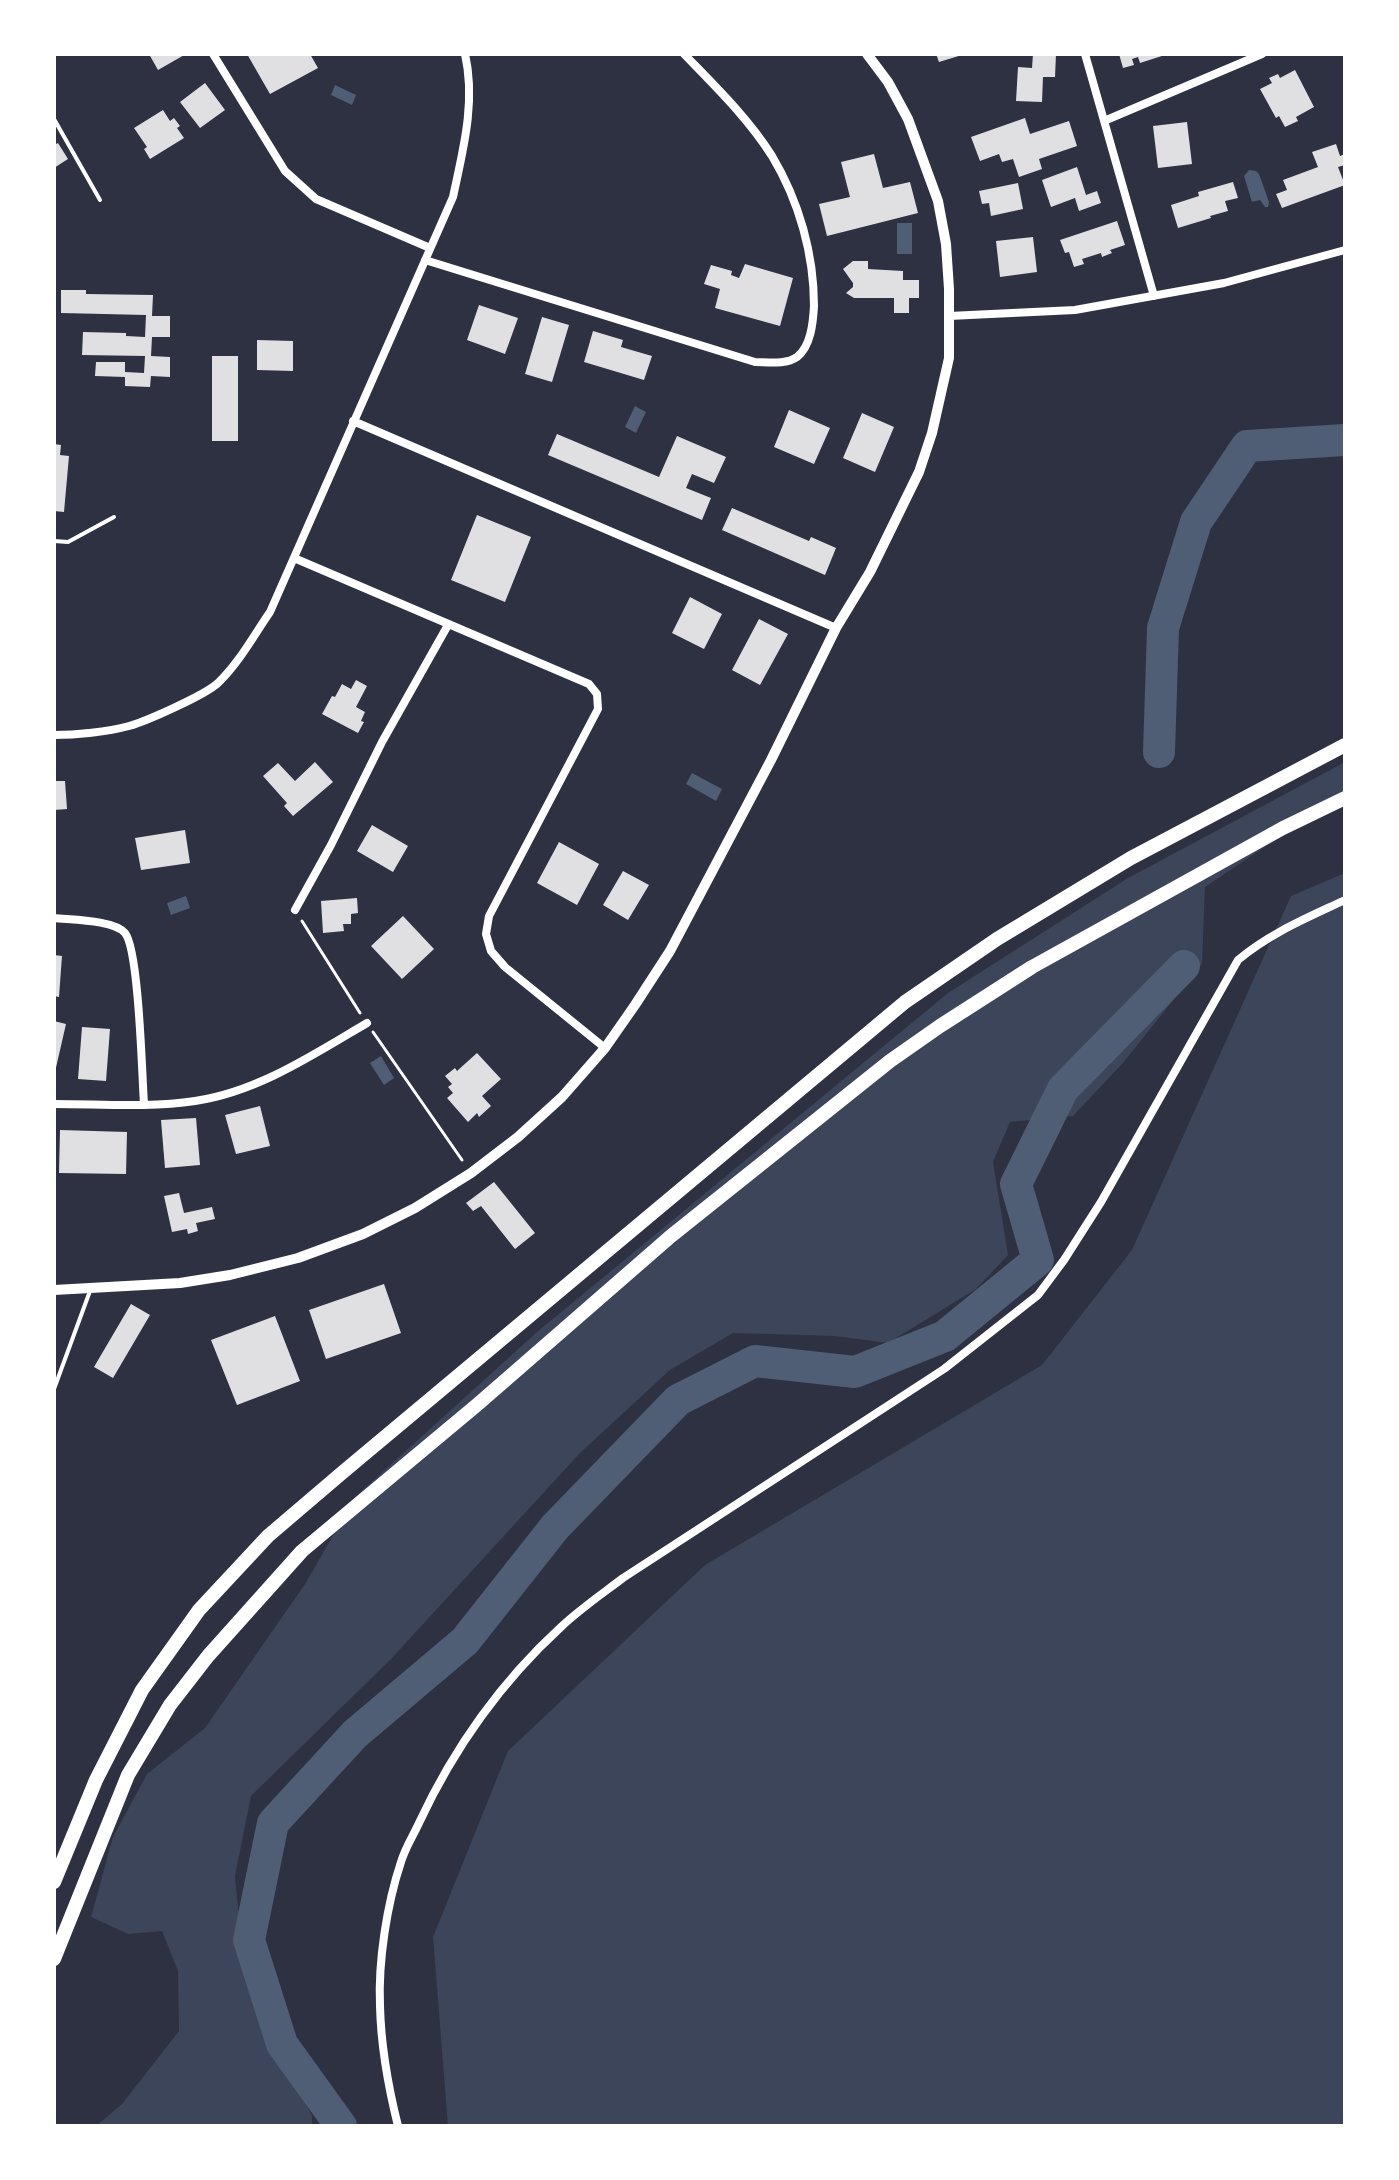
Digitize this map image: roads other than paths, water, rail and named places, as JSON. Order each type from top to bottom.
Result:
[{"type":"highway","points":[[54,1882],[96,1780],[142,1690],[199,1610],[268,1536],[905,1002],[997,939],[1131,858],[1345,745]]},
{"type":"highway","points":[[54,1959],[128,1775],[170,1705],[208,1656],[302,1551],[478,1404],[671,1236],[890,1061],[1032,967],[1283,828],[1345,798]]},
{"type":"street","points":[[213,54],[285,171],[301,187],[316,199],[430,248]]},
{"type":"street","points":[[54,735],[129,726],[194,698],[218,683],[270,612],[453,197],[465,143],[470,101],[465,54]]},
{"type":"street","points":[[425,260],[755,362],[780,362],[796,357],[809,339],[814,291],[811,258],[789,188],[771,155],[745,120],[684,54]]},
{"type":"street","points":[[54,1290],[180,1283],[230,1275],[298,1258],[363,1234],[415,1208],[471,1173],[551,1107],[605,1048],[670,951],[771,760],[836,628],[870,572],[919,472],[932,433],[949,358],[946,244],[938,201],[908,119],[888,82],[867,54]]},
{"type":"street","points":[[1085,54],[1154,296]]},
{"type":"street","points":[[1104,121],[1262,54]]},
{"type":"street","points":[[949,316],[1075,310],[1224,283],[1345,250]]},
{"type":"street","points":[[353,421],[836,628]]},
{"type":"street","points":[[294,558],[589,684],[597,694],[598,709],[489,916],[486,934],[491,951],[505,967],[605,1048]]},
{"type":"street","points":[[295,910],[382,742],[448,625]]},
{"type":"street","points":[[398,2126],[383,2053],[379,2003],[388,1916],[401,1861],[424,1811],[458,1748],[496,1698],[561,1627],[623,1578],[944,1369],[1038,1295],[1101,1202],[1238,960],[1280,930],[1345,900]]},
{"type":"street","points":[[54,918],[109,924],[124,932],[131,946],[144,1104]]},
{"type":"street","points":[[54,1104],[195,1101],[223,1094],[259,1082],[298,1063],[367,1023]]},
{"type":"lane","points":[[54,119],[100,200]]},
{"type":"lane","points":[[54,541],[68,542],[114,517]]},
{"type":"lane","points":[[54,1389],[91,1288]]},
{"type":"waterway","points":[[1159,752],[1163,628],[1196,522],[1247,446],[1345,440]]},
{"type":"waterway","points":[[341,2126],[282,2044],[249,1940],[273,1823],[355,1734],[465,1641],[555,1527],[678,1400],[755,1361],[855,1372],[945,1336],[1038,1260],[1016,1184],[1063,1089],[1184,966]]}]
